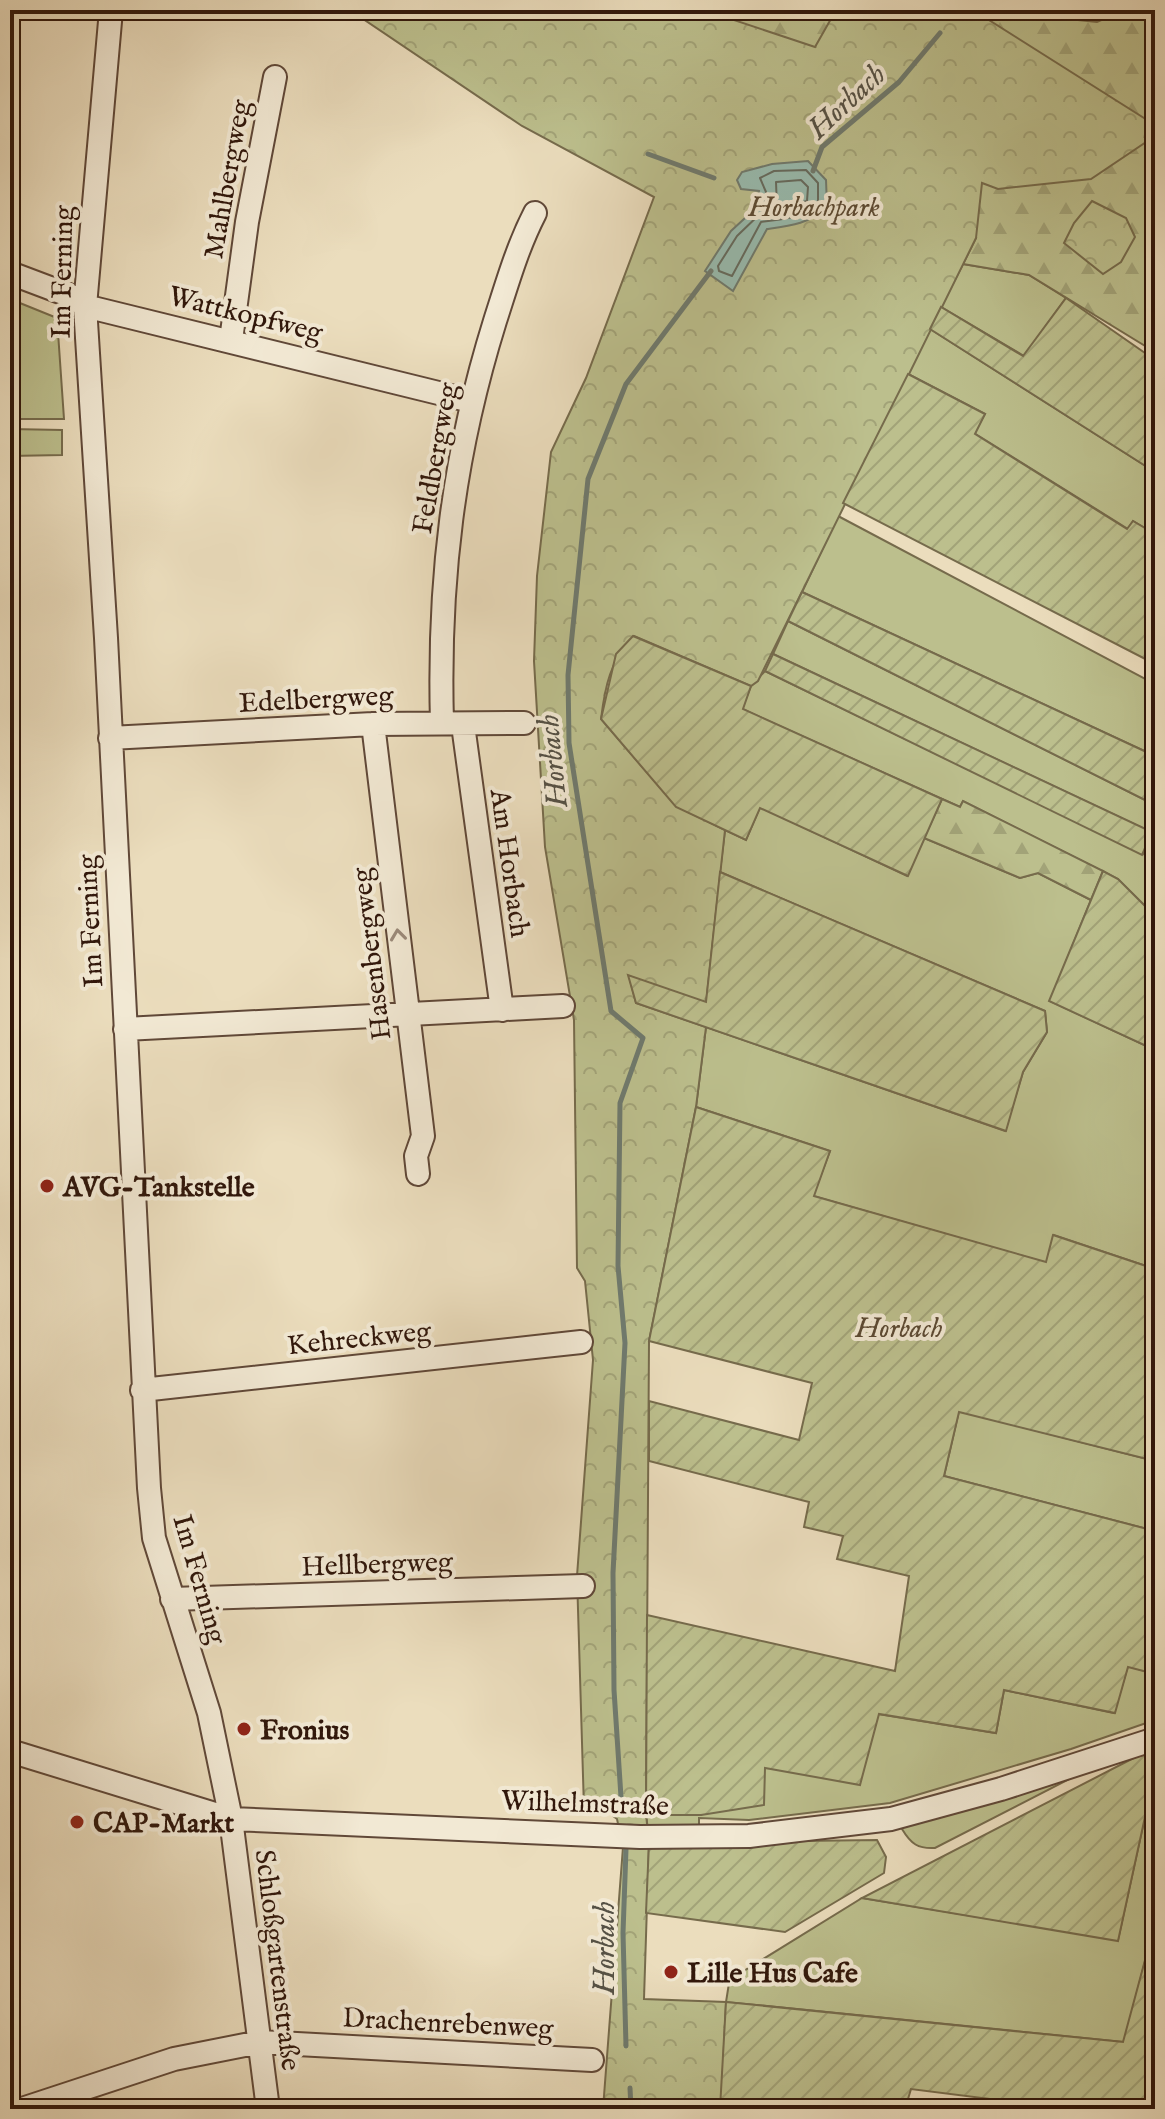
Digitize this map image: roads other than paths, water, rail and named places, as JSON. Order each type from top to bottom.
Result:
[{"type":"street","name":"Im Ferning","points":[[111,10],[85,306],[142,1390],[154,1538],[209,1713],[231,1819]]},
{"type":"street","name":"Mahlbergweg","points":[[231,340],[247,222],[275,77]]},
{"type":"street","name":"Feldbergweg","points":[[452,724],[441,672],[448,544],[457,467],[471,401],[520,241],[535,213]]},
{"type":"street","name":"Wattkopfweg","points":[[10,273],[71,296],[85,306],[471,401]]},
{"type":"street","name":"Edelbergweg","points":[[110,738],[373,724],[524,723]]},
{"type":"street","name":"Hasenbergweg","points":[[373,724],[423,1136],[416,1156],[418,1174]]},
{"type":"street","name":"Am Horbach","points":[[452,724],[502,1010]]},
{"type":"street","points":[[125,1029],[563,1006]]},
{"type":"street","name":"Kehreckweg","points":[[142,1390],[581,1342]]},
{"type":"street","name":"Hellbergweg","points":[[172,1599],[583,1586]]},
{"type":"street","name":"Wilhelmstraße","points":[[10,1751],[231,1819],[640,1837],[749,1836],[891,1819],[1001,1789],[1155,1739]]},
{"type":"street","name":"Schloßgartenstraße","points":[[231,1819],[268,2109]]},
{"type":"street","name":"Drachenrebenweg","points":[[22,2109],[174,2059],[260,2042],[592,2060]]},
{"type":"water","points":[[808,161],[826,180],[827,206],[807,220],[767,229],[733,291],[705,271],[731,231],[757,207],[759,191],[741,189],[737,180],[742,172],[772,164]]},
{"type":"waterway","name":"Horbach","points":[[813,171],[822,147],[899,82],[940,33]]},
{"type":"waterway","points":[[648,154],[714,178]]},
{"type":"waterway","name":"Horbach","points":[[621,1797],[614,1690],[613,1573],[625,1343],[618,1266],[620,1103],[643,1038],[611,1011],[569,743],[568,675],[588,479],[626,384],[711,271]]},
{"type":"waterway","name":"Horbach","points":[[626,1849],[623,1933],[626,2046]]},
{"type":"waterway","name":"Horbach","points":[[630,2088],[631,2109]]},
{"type":"place","name":"AVG-Tankstelle","points":[[47,1186]]},
{"type":"place","name":"Fronius","points":[[244,1729]]},
{"type":"place","name":"CAP-Markt","points":[[77,1822]]},
{"type":"place","name":"Lille Hus Cafe","points":[[671,1972]]},
{"type":"park label","name":"Horbachpark","points":[[814,206]]}]
